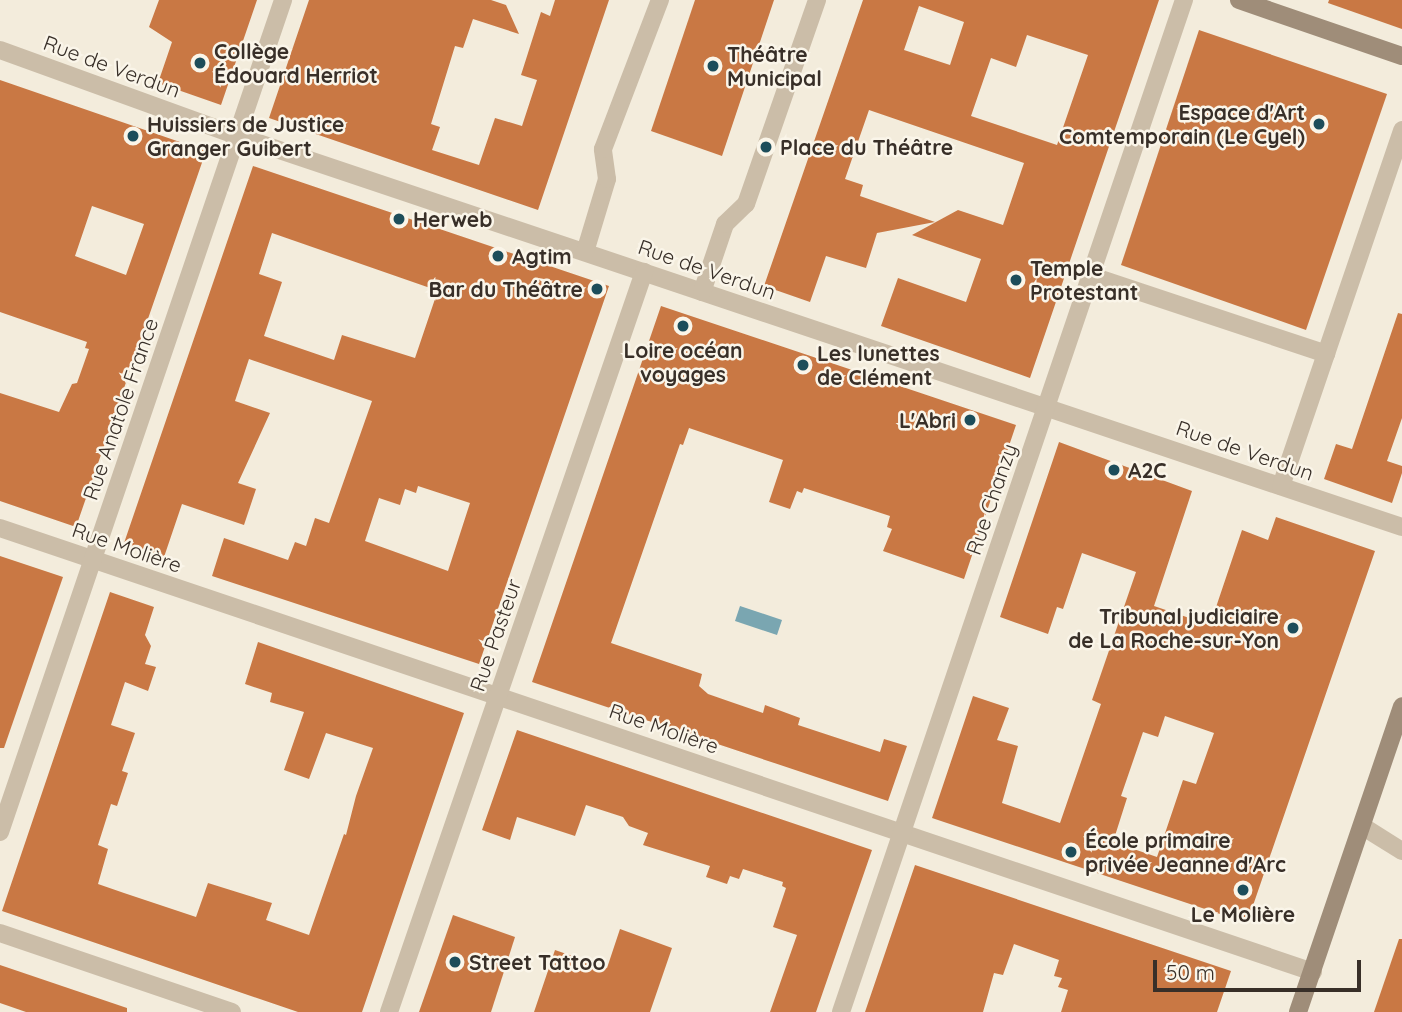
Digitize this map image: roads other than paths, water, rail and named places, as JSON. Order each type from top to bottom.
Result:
[{"type":"main road","points":[[1239,0],[1402,56]]},
{"type":"main road","points":[[1298,1012],[1402,706]]},
{"type":"street","name":"Rue Anatole France","points":[[0,832],[282,0]]},
{"type":"street","points":[[585,252],[607,179],[603,149],[660,0]]},
{"type":"street","points":[[702,292],[725,224],[746,204],[817,0]]},
{"type":"street","name":"Rue Chanzy","points":[[841,1012],[904,833],[911,801],[1184,0]]},
{"type":"street","name":"Rue de Verdun","points":[[0,50],[235,135],[1402,527]]},
{"type":"street","points":[[1281,486],[1402,130]]},
{"type":"street","name":"Rue Pasteur","points":[[389,1012],[644,272]]},
{"type":"street","points":[[1089,275],[1326,354]]},
{"type":"street","name":"Rue Molière","points":[[0,528],[1313,972]]},
{"type":"street","points":[[1362,825],[1402,852]]},
{"type":"street","points":[[0,933],[232,1012]]},
{"type":"water","points":[[740,606],[782,620],[777,635],[735,621]]},
{"type":"place","name":"Collège Édouard Herriot","points":[[200,63]]},
{"type":"place","name":"Théâtre Municipal","points":[[713,66]]},
{"type":"place","name":"Espace d'Art Comtemporain (Le Cyel)","points":[[1319,124]]},
{"type":"place","name":"Huissiers de Justice Granger Guibert","points":[[133,136]]},
{"type":"place","name":"Place du Théâtre","points":[[766,147]]},
{"type":"place","name":"Herweb","points":[[399,219]]},
{"type":"place","name":"Agtim","points":[[498,256]]},
{"type":"place","name":"Temple Protestant","points":[[1016,280]]},
{"type":"place","name":"Bar du Théâtre","points":[[597,289]]},
{"type":"place","name":"Loire océan voyages","points":[[683,326]]},
{"type":"place","name":"Les lunettes de Clément","points":[[803,365]]},
{"type":"place","name":"L'Abri","points":[[970,420]]},
{"type":"place","name":"A2C","points":[[1114,470]]},
{"type":"place","name":"Tribunal judiciaire de La Roche-sur-Yon","points":[[1293,628]]},
{"type":"place","name":"École primaire privée Jeanne d'Arc","points":[[1071,852]]},
{"type":"place","name":"Le Molière","points":[[1243,890]]},
{"type":"place","name":"Street Tattoo","points":[[455,962]]}]
